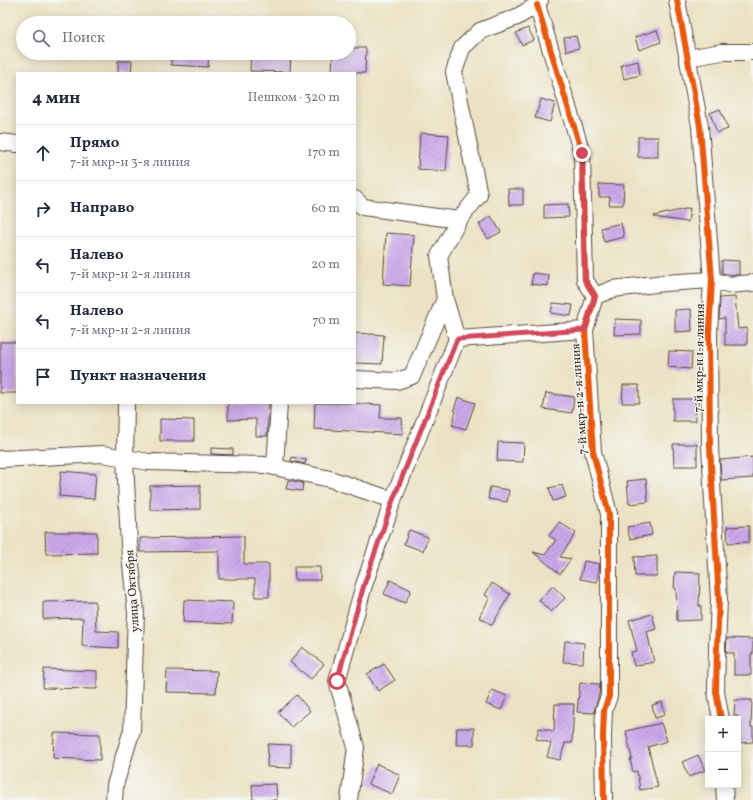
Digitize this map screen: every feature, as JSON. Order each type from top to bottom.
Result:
[{"type":"street","name":"7-й мкр-н 1-я линия","points":[[677,0],[700,126],[712,280],[709,333],[710,446],[720,600],[716,692],[720,716]]},
{"type":"street","points":[[349,800],[356,746],[337,681],[364,585],[393,500],[457,339],[445,299],[439,256],[459,220],[479,195],[454,72],[462,48],[480,31],[517,17],[538,2],[582,153],[585,280],[595,296],[613,289],[664,283],[712,280],[728,285],[753,283]]},
{"type":"street","points":[[687,58],[722,52],[753,52]]},
{"type":"street","points":[[0,142],[16,144]]},
{"type":"street","points":[[356,200],[363,207],[459,220]]},
{"type":"street","name":"7-й мкр-н 2-я линия","points":[[595,296],[585,330],[593,452],[609,514],[609,696],[604,710],[604,800]]},
{"type":"street","points":[[356,379],[397,381],[412,376],[445,299]]},
{"type":"street","points":[[457,339],[585,330]]},
{"type":"street","name":"улица Октября","points":[[114,800],[115,785],[132,730],[136,621],[129,545],[125,458],[126,404]]},
{"type":"street","points":[[275,467],[279,404]]},
{"type":"street","points":[[0,459],[102,454],[149,462],[265,465],[330,479],[393,500]]},
{"type":"street","points":[[724,788],[725,800]]},
{"type":"building","points":[[528,28],[534,40],[522,45],[516,33]]},
{"type":"building","points":[[657,30],[661,42],[639,50],[635,37]]},
{"type":"building","points":[[576,36],[579,48],[566,51],[564,38]]},
{"type":"building","points":[[356,48],[366,48],[365,73],[332,72],[333,60],[356,60]]},
{"type":"building","points":[[171,60],[208,60],[208,67],[171,65]]},
{"type":"building","points":[[251,60],[291,60],[290,72],[250,71]]},
{"type":"building","points":[[118,61],[132,61],[131,72],[118,72]]},
{"type":"building","points":[[638,61],[640,75],[624,79],[621,65]]},
{"type":"building","points":[[541,99],[555,103],[550,122],[535,118]]},
{"type":"building","points":[[720,109],[728,129],[717,133],[710,113]]},
{"type":"building","points":[[420,133],[449,135],[446,171],[418,169]]},
{"type":"building","points":[[638,137],[658,137],[658,157],[638,157]]},
{"type":"building","points":[[599,184],[624,185],[623,205],[609,205],[610,197],[599,197]]},
{"type":"building","points":[[508,189],[523,189],[523,205],[509,205]]},
{"type":"building","points":[[568,204],[569,217],[544,218],[544,205]]},
{"type":"building","points":[[690,208],[688,222],[654,217],[654,216]]},
{"type":"building","points":[[491,216],[501,232],[488,239],[479,224]]},
{"type":"building","points":[[621,223],[624,237],[604,242],[601,228]]},
{"type":"building","points":[[386,233],[414,235],[410,286],[383,284]]},
{"type":"building","points":[[722,260],[739,261],[739,275],[722,273]]},
{"type":"building","points":[[533,273],[549,275],[548,286],[531,284]]},
{"type":"building","points":[[735,297],[738,329],[747,328],[747,345],[725,345],[725,318],[719,319],[720,298]]},
{"type":"building","points":[[553,303],[573,305],[571,316],[551,313]]},
{"type":"building","points":[[691,309],[692,331],[675,332],[675,310]]},
{"type":"building","points":[[615,319],[641,320],[641,334],[614,335]]},
{"type":"building","points":[[356,333],[384,335],[382,364],[356,363]]},
{"type":"building","points":[[0,342],[16,342],[16,393],[0,393]]},
{"type":"building","points":[[669,351],[692,352],[691,369],[668,367]]},
{"type":"building","points":[[623,385],[639,385],[639,403],[622,403]]},
{"type":"building","points":[[546,393],[574,397],[572,413],[543,409]]},
{"type":"building","points":[[458,397],[475,403],[466,429],[452,425]]},
{"type":"building","points":[[673,399],[695,399],[696,421],[673,421]]},
{"type":"building","points":[[356,403],[381,405],[380,418],[402,418],[403,434],[314,429],[315,404]]},
{"type":"building","points":[[228,404],[269,404],[267,436],[256,436],[256,419],[228,420]]},
{"type":"building","points":[[160,419],[194,420],[194,441],[160,441]]},
{"type":"building","points":[[498,442],[524,443],[523,462],[497,461]]},
{"type":"building","points":[[673,444],[697,444],[697,466],[674,466]]},
{"type":"building","points":[[211,448],[233,449],[233,455],[211,454]]},
{"type":"building","points":[[292,457],[306,460],[305,464],[291,461]]},
{"type":"building","points":[[753,457],[753,478],[721,480],[720,460]]},
{"type":"building","points":[[61,471],[96,474],[94,499],[59,496]]},
{"type":"building","points":[[646,479],[648,502],[629,504],[627,481]]},
{"type":"building","points":[[288,480],[303,483],[302,491],[286,489]]},
{"type":"building","points":[[200,485],[200,509],[150,510],[150,486]]},
{"type":"building","points":[[562,485],[566,497],[553,501],[549,488]]},
{"type":"building","points":[[490,487],[509,490],[507,502],[488,499]]},
{"type":"building","points":[[559,522],[576,533],[560,557],[571,559],[560,574],[533,552],[545,555],[556,540],[549,536]]},
{"type":"building","points":[[650,523],[652,535],[630,539],[627,527]]},
{"type":"building","points":[[749,526],[749,542],[728,543],[727,527]]},
{"type":"building","points":[[409,530],[428,537],[423,551],[404,544]]},
{"type":"building","points":[[45,532],[97,532],[97,553],[46,554]]},
{"type":"building","points":[[244,536],[244,564],[269,564],[269,597],[255,597],[255,579],[219,579],[219,551],[140,552],[140,538]]},
{"type":"building","points":[[657,556],[657,576],[635,576],[634,557]]},
{"type":"building","points":[[584,561],[600,564],[597,582],[580,579]]},
{"type":"building","points":[[294,567],[320,567],[320,580],[295,580]]},
{"type":"building","points":[[675,572],[700,573],[699,606],[701,605],[701,620],[677,621],[676,588],[674,588]]},
{"type":"building","points":[[390,580],[411,590],[405,603],[384,594]]},
{"type":"building","points":[[492,583],[510,594],[492,625],[479,617],[490,598],[485,595]]},
{"type":"building","points":[[553,586],[565,598],[551,612],[539,600]]},
{"type":"building","points":[[184,600],[233,602],[232,624],[183,622]]},
{"type":"building","points":[[95,601],[96,631],[118,632],[118,648],[82,646],[83,618],[43,619],[43,602]]},
{"type":"building","points":[[652,614],[656,629],[647,632],[654,662],[634,666],[631,652],[637,651],[629,620]]},
{"type":"building","points":[[727,638],[753,639],[751,675],[734,675],[734,653],[726,653]]},
{"type":"building","points":[[565,641],[584,643],[583,663],[563,662]]},
{"type":"building","points":[[302,647],[324,664],[311,679],[290,662]]},
{"type":"building","points":[[384,664],[395,680],[378,691],[367,674]]},
{"type":"building","points":[[44,669],[97,671],[97,689],[43,688]]},
{"type":"building","points":[[167,670],[217,671],[216,693],[166,692]]},
{"type":"building","points":[[580,683],[600,684],[599,695],[594,713],[577,712]]},
{"type":"building","points":[[492,690],[507,696],[501,710],[486,704]]},
{"type":"building","points":[[297,695],[310,711],[291,727],[278,712]]},
{"type":"building","points":[[735,700],[752,700],[751,727],[753,727],[753,742],[741,743],[741,716],[734,716]]},
{"type":"building","points":[[662,702],[665,715],[655,718],[652,705]]},
{"type":"building","points":[[555,704],[574,704],[572,743],[565,743],[560,760],[547,757],[551,743],[536,739],[539,728],[554,731]]},
{"type":"building","points":[[661,723],[667,741],[648,747],[658,787],[640,790],[637,771],[633,772],[630,759],[632,759],[626,731]]},
{"type":"building","points":[[457,728],[474,728],[474,745],[456,745]]},
{"type":"building","points":[[54,733],[100,734],[100,760],[53,758]]},
{"type":"building","points":[[268,744],[291,745],[291,768],[267,767]]},
{"type":"building","points":[[698,755],[705,770],[689,777],[682,762]]},
{"type":"building","points":[[377,764],[400,775],[392,794],[368,784]]},
{"type":"building","points":[[276,784],[277,800],[253,800],[252,785]]},
{"type":"cycle path","points":[[677,0],[700,126],[712,280],[709,333],[710,446],[719,600],[716,692],[720,716]]},
{"type":"cycle path","points":[[537,5],[582,153],[585,280],[595,296],[585,330],[593,452],[609,514],[609,696],[604,710],[604,800]]},
{"type":"route","points":[[337,681],[364,585],[393,500],[457,339],[585,330],[595,296],[585,280],[582,153]]}]
